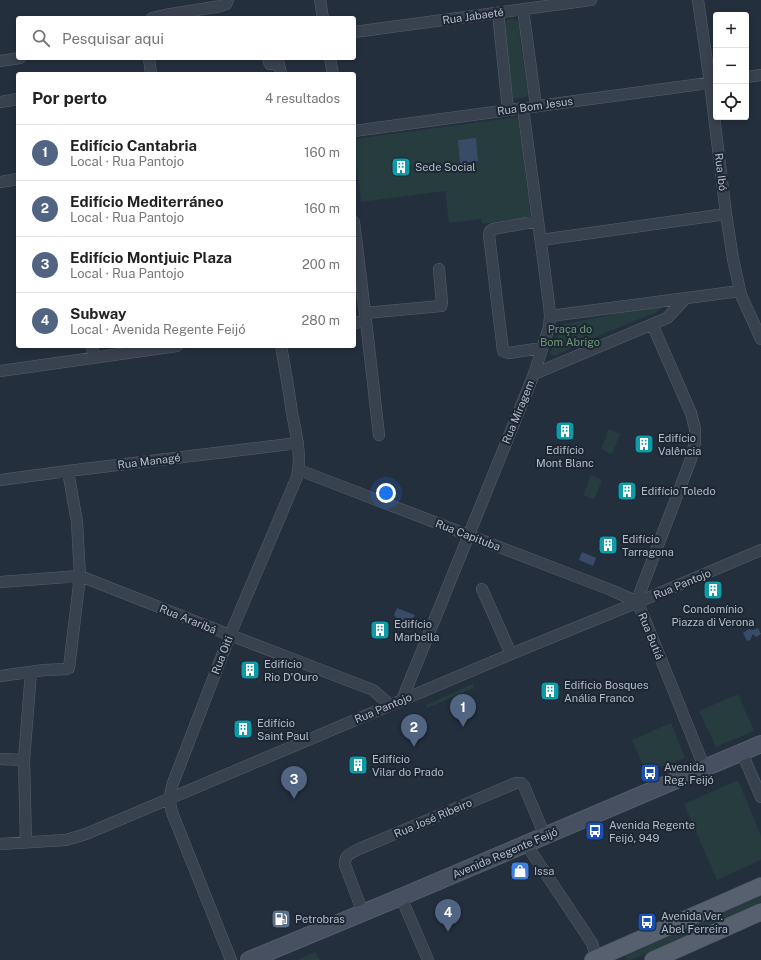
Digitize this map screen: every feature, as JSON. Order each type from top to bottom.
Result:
[{"type":"main road","name":"Avenida Regente Feijó","points":[[249,960],[705,769],[761,744]]},
{"type":"main road","points":[[596,959],[761,886]]},
{"type":"main road","points":[[653,960],[761,912]]},
{"type":"street","points":[[158,16],[221,6],[226,4],[228,0]]},
{"type":"street","points":[[320,0],[323,16]]},
{"type":"street","name":"Rua Jabaeté","points":[[356,32],[504,8],[523,9],[591,0]]},
{"type":"street","name":"Rua Ibó","points":[[698,0],[713,82]]},
{"type":"street","points":[[504,8],[508,110]]},
{"type":"street","points":[[523,9],[536,106]]},
{"type":"street","points":[[0,61],[16,59]]},
{"type":"street","points":[[149,60],[151,72]]},
{"type":"street","points":[[268,60],[269,63],[279,64],[281,72]]},
{"type":"street","points":[[330,60],[333,72]]},
{"type":"street","points":[[749,77],[761,75]]},
{"type":"street","name":"Rua Bom Jesus","points":[[356,131],[713,82]]},
{"type":"street","name":"Rua Ibó","points":[[713,84],[726,214],[733,259],[740,291],[761,338]]},
{"type":"street","points":[[0,102],[16,99]]},
{"type":"street","name":"Rua Miragem","points":[[402,700],[534,374],[549,327],[550,316],[541,240],[523,108]]},
{"type":"street","points":[[0,182],[16,179]]},
{"type":"street","points":[[541,240],[726,214]]},
{"type":"street","points":[[538,221],[493,229],[490,231],[489,235],[503,351],[509,353],[542,348]]},
{"type":"street","points":[[356,255],[357,272],[366,317],[379,435]]},
{"type":"street","points":[[356,321],[366,317],[441,306],[439,269]]},
{"type":"street","points":[[550,316],[740,291]]},
{"type":"street","points":[[534,374],[667,318],[686,298]]},
{"type":"street","name":"Rua Butiá","points":[[652,324],[690,413],[695,429],[695,442],[691,459],[636,603],[640,608],[648,627],[705,769]]},
{"type":"street","points":[[92,348],[94,358]]},
{"type":"street","points":[[0,371],[163,348]]},
{"type":"street","name":"Rua Oiti","points":[[169,798],[173,783],[230,635],[297,478],[299,470],[300,462],[298,443],[281,348]]},
{"type":"street","name":"Rua Managé","points":[[0,480],[298,443]]},
{"type":"street","name":"Rua Capituba","points":[[299,470],[611,590],[629,598],[636,603]]},
{"type":"street","points":[[0,676],[44,670],[67,669],[69,667],[80,576],[77,522],[68,471]]},
{"type":"street","name":"Rua Pantojo","points":[[0,844],[66,840],[97,830],[169,798],[761,550]]},
{"type":"street","name":"Rua Araribá","points":[[0,582],[80,576],[373,690],[390,705]]},
{"type":"street","points":[[482,589],[511,654]]},
{"type":"street","points":[[26,842],[24,760],[31,672]]},
{"type":"street","points":[[742,753],[761,797]]},
{"type":"street","points":[[0,758],[24,760]]},
{"type":"street","name":"Rua José Ribeiro","points":[[363,913],[345,866],[345,859],[347,856],[516,783],[521,782],[524,786],[544,836]]},
{"type":"street","points":[[169,798],[171,810],[231,960]]},
{"type":"street","points":[[526,844],[592,943],[596,959]]},
{"type":"street","points":[[401,897],[428,960]]},
{"type":"green space","points":[[509,19],[515,19],[518,22],[528,94],[526,97],[514,99],[503,23]]},
{"type":"green space","points":[[518,117],[531,217],[482,224],[481,219],[449,223],[445,191],[361,202],[356,163],[356,139]]},
{"type":"green space","name":"Praça do Bom Abrigo","points":[[659,305],[662,308],[657,312],[556,355],[550,354],[557,337],[558,329],[561,325]]},
{"type":"green space","points":[[609,429],[620,434],[612,454],[601,449]]},
{"type":"green space","points":[[591,475],[602,480],[594,500],[583,495]]},
{"type":"green space","points":[[473,684],[474,688],[427,708],[426,705]]},
{"type":"green space","points":[[738,694],[754,731],[716,747],[699,711]]},
{"type":"green space","points":[[671,723],[685,758],[646,772],[632,740]]},
{"type":"green space","points":[[738,780],[761,836],[761,860],[717,880],[684,804]]},
{"type":"green space","points":[[761,896],[761,902],[631,960],[627,960],[625,956]]},
{"type":"green space","points":[[315,952],[320,960],[297,960]]},
{"type":"water","points":[[476,138],[478,161],[460,163],[458,140]]},
{"type":"water","points":[[582,552],[596,558],[593,566],[579,560]]},
{"type":"water","points":[[397,608],[415,615],[408,628],[403,626],[394,615]]},
{"type":"water","points":[[758,628],[761,634],[756,637],[753,634],[750,640],[747,641],[743,633],[749,629],[753,630]]},
{"type":"place","name":"Sede Social","points":[[401,167]]},
{"type":"place","name":"Edifício Mont Blanc","points":[[565,431]]},
{"type":"place","name":"Edifício Valência","points":[[644,444]]},
{"type":"place","name":"Edifício Toledo","points":[[627,491]]},
{"type":"place","name":"Edifício Tarragona","points":[[608,545]]},
{"type":"place","name":"Condomínio Piazza di Verona","points":[[713,590]]},
{"type":"place","name":"Edifício Marbella","points":[[380,630]]},
{"type":"place","name":"Edifício Rio D'Ouro","points":[[250,670]]},
{"type":"place","name":"Edificio Bosques Anália Franco","points":[[550,691]]},
{"type":"place","name":"Edifício Cantabria","points":[[463,727]]},
{"type":"place","name":"Edifício Saint Paul","points":[[243,729]]},
{"type":"place","name":"Edifício Mediterráneo","points":[[414,747]]},
{"type":"place","name":"Edifício Vilar do Prado","points":[[358,765]]},
{"type":"place","name":"Avenida Reg. Feijó","points":[[650,773]]},
{"type":"place","name":"Edifício Montjuic Plaza","points":[[294,799]]},
{"type":"place","name":"Avenida Regente Feijó, 949","points":[[595,831]]},
{"type":"place","name":"Issa","points":[[520,871]]},
{"type":"place","name":"Petrobras","points":[[281,919]]},
{"type":"place","name":"Avenida Ver. Abel Ferreira","points":[[647,922]]},
{"type":"place","name":"Subway","points":[[448,932]]}]
